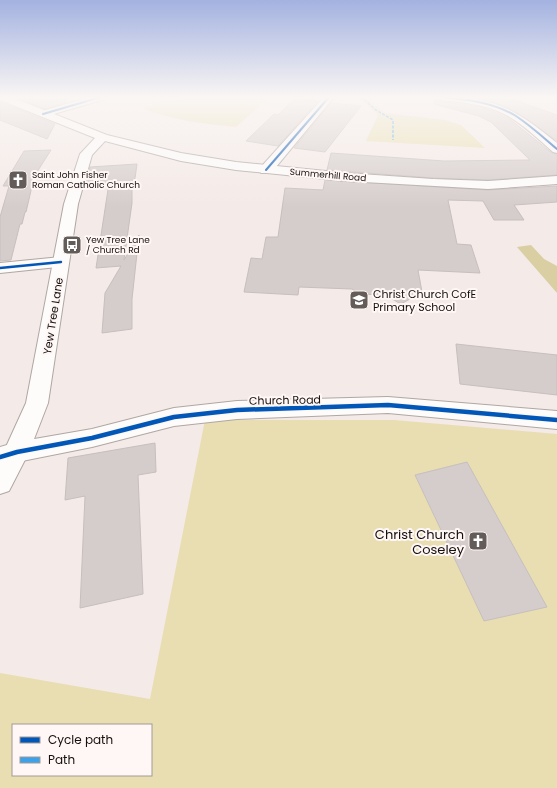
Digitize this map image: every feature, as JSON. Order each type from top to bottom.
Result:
[{"type":"main road","name":"Summerhill Road","points":[[93,134],[103,138],[181,157],[266,170],[346,177],[488,185],[557,180]]},
{"type":"main road","points":[[266,170],[297,134]]},
{"type":"main road","points":[[538,134],[557,149]]},
{"type":"main road","name":"Yew Tree Lane","points":[[0,483],[9,454],[37,403],[71,204],[86,154],[103,138]]},
{"type":"main road","points":[[0,268],[61,262]]},
{"type":"main road","name":"Church Road","points":[[9,454],[92,438],[174,417],[236,410],[388,405],[557,420]]},
{"type":"shaded area","points":[[369,134],[470,134],[485,148],[366,141]]},
{"type":"shaded area","points":[[531,245],[544,259],[557,266],[557,293],[517,247]]},
{"type":"shaded area","points":[[205,420],[394,420],[557,434],[557,788],[0,788],[0,673],[150,699]]},
{"type":"building","points":[[34,134],[50,134],[47,139]]},
{"type":"building","points":[[253,134],[289,134],[278,146],[246,141]]},
{"type":"building","points":[[306,134],[339,134],[325,152],[294,148]]},
{"type":"building","points":[[503,134],[528,134],[552,153],[557,154],[557,175],[488,180],[433,178],[327,170],[331,153],[444,161],[530,160]]},
{"type":"building","points":[[547,134],[557,134],[557,141]]},
{"type":"building","points":[[51,150],[30,183],[33,182],[26,212],[22,224],[20,224],[11,260],[0,261],[0,217],[9,186],[3,186],[24,151]]},
{"type":"building","points":[[137,164],[134,185],[132,185],[132,203],[124,260],[139,235],[132,299],[132,329],[102,333],[105,293],[121,266],[96,268],[109,183],[86,182],[90,167]]},
{"type":"building","points":[[325,180],[488,190],[557,186],[557,202],[514,205],[524,220],[494,220],[483,201],[448,200],[457,244],[471,245],[480,273],[418,270],[422,292],[401,304],[385,295],[360,294],[352,289],[299,287],[298,295],[244,292],[251,258],[262,259],[266,237],[278,237],[285,188],[323,190]]},
{"type":"building","points":[[456,344],[557,355],[557,395],[460,384]]},
{"type":"building","points":[[155,443],[156,472],[138,475],[143,594],[80,608],[85,496],[65,500],[68,458]]},
{"type":"building","name":"Christ Church Coseley","points":[[467,462],[547,607],[484,621],[415,475]]},
{"type":"marked path","points":[[393,134],[393,140]]},
{"type":"cycle path","points":[[266,170],[297,134]]},
{"type":"cycle path","points":[[539,134],[557,149]]},
{"type":"cycle path","points":[[0,268],[61,262]]},
{"type":"cycle path","points":[[0,457],[17,452],[92,438],[174,417],[237,410],[388,405],[557,420]]},
{"type":"place","name":"Saint John Fisher Roman Catholic Church","points":[[18,180]]},
{"type":"place","name":"Yew Tree Lane / Church Rd","points":[[72,245]]},
{"type":"place","name":"Christ Church CofE Primary School","points":[[359,300]]},
{"type":"place","name":"Christ Church Coseley","points":[[478,541]]}]
